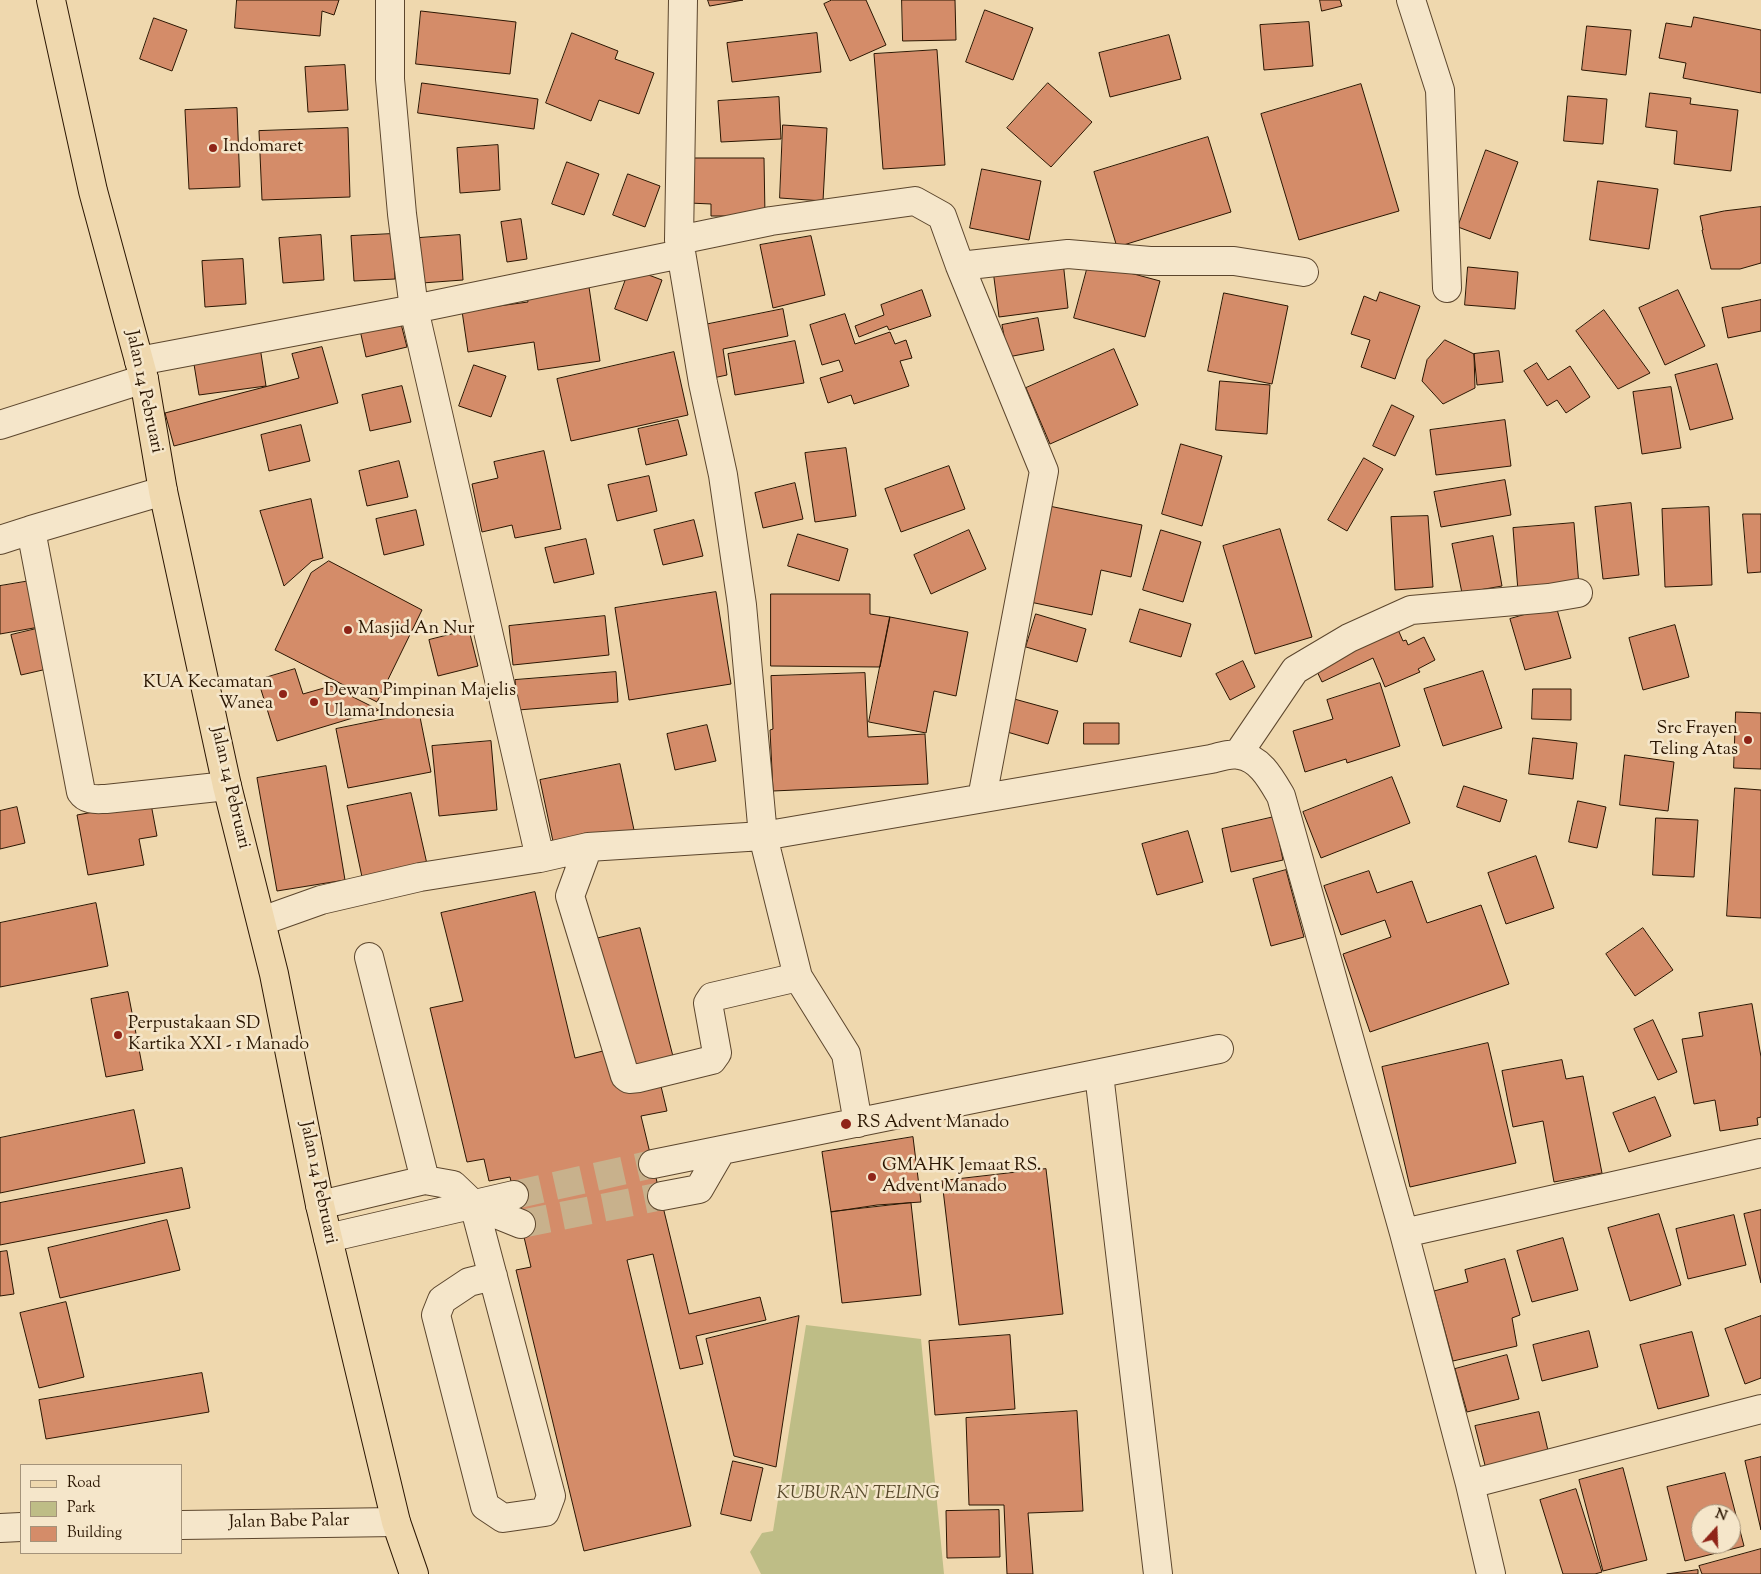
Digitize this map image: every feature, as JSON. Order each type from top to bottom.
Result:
[{"type":"main road","name":"Jalan 14 Pebruari","points":[[51,0],[93,191],[142,370],[163,491],[227,786],[274,974],[320,1205],[396,1522],[414,1574]]},
{"type":"street","points":[[390,0],[390,80],[402,214],[414,309],[540,858]]},
{"type":"street","points":[[683,0],[680,247],[703,383],[723,475],[742,604],[763,836],[798,977],[846,1054],[858,1124]]},
{"type":"street","points":[[1410,0],[1440,90],[1447,288]]},
{"type":"street","points":[[0,425],[142,370],[680,247],[771,221],[915,201],[942,216],[960,266],[1044,471],[982,798]]},
{"type":"street","points":[[960,266],[1068,254],[1150,261],[1234,261],[1304,272]]},
{"type":"street","points":[[0,540],[163,491]]},
{"type":"street","points":[[31,530],[81,792],[84,796],[91,799],[106,799],[227,786]]},
{"type":"street","points":[[1238,754],[1294,670],[1349,638],[1412,610],[1549,598],[1578,593]]},
{"type":"street","points":[[262,921],[321,900],[420,877],[540,858],[588,847],[763,836],[1238,754],[1256,761],[1271,779],[1281,796],[1404,1233],[1470,1484],[1491,1574]]},
{"type":"street","points":[[588,847],[570,896],[627,1078],[639,1078],[712,1060],[717,1053],[708,1003],[712,997],[798,977]]},
{"type":"street","points":[[369,957],[425,1180]]},
{"type":"street","points":[[653,1164],[858,1124],[1219,1049]]},
{"type":"street","points":[[1099,1074],[1158,1574]]},
{"type":"street","points":[[662,1196],[699,1189],[722,1150]]},
{"type":"street","points":[[1404,1233],[1761,1153]]},
{"type":"street","points":[[320,1205],[425,1180],[453,1185],[474,1205],[521,1224]]},
{"type":"street","points":[[328,1238],[514,1195]]},
{"type":"street","points":[[474,1205],[494,1276],[551,1496],[545,1512],[503,1518],[485,1506],[436,1315],[442,1300],[470,1282],[494,1276]]},
{"type":"street","points":[[1470,1484],[1761,1409]]},
{"type":"street","name":"Jalan Babe Palar","points":[[182,1525],[396,1522]]},
{"type":"street","points":[[0,1528],[20,1527]]},
{"type":"green space","name":"KUBURAN TELING","points":[[806,1325],[921,1339],[944,1574],[761,1574],[750,1552],[762,1533],[773,1531]]},
{"type":"building","points":[[237,0],[339,0],[334,15],[322,11],[320,36],[235,28]]},
{"type":"building","points":[[708,0],[743,0],[710,6]]},
{"type":"building","points":[[832,0],[866,0],[886,45],[850,61],[824,4]]},
{"type":"building","points":[[902,0],[955,0],[956,40],[903,41]]},
{"type":"building","points":[[1320,0],[1340,0],[1342,6],[1322,11]]},
{"type":"building","points":[[985,10],[1033,28],[1013,80],[966,62]]},
{"type":"building","points":[[421,11],[516,22],[510,74],[416,64]]},
{"type":"building","points":[[1694,17],[1761,30],[1761,93],[1683,78],[1686,63],[1659,58],[1666,23],[1691,27]]},
{"type":"building","points":[[154,18],[187,30],[172,71],[140,59]]},
{"type":"building","points":[[1309,22],[1313,66],[1264,70],[1260,25]]},
{"type":"building","points":[[1587,26],[1631,30],[1626,75],[1582,70]]},
{"type":"building","points":[[572,33],[618,51],[615,59],[654,73],[639,114],[599,100],[591,121],[546,103]]},
{"type":"building","points":[[817,33],[821,72],[732,82],[727,43]]},
{"type":"building","points":[[1169,35],[1181,79],[1110,97],[1099,53]]},
{"type":"building","points":[[937,50],[945,165],[883,169],[874,54]]},
{"type":"building","points":[[345,65],[348,110],[308,112],[305,67]]},
{"type":"building","points":[[422,83],[538,99],[534,129],[418,113]]},
{"type":"building","points":[[1048,83],[1092,122],[1051,167],[1007,128]]},
{"type":"building","points":[[1361,84],[1399,211],[1299,240],[1261,114]]},
{"type":"building","points":[[1650,93],[1691,98],[1690,104],[1738,110],[1731,171],[1674,164],[1677,131],[1646,127]]},
{"type":"building","points":[[1568,96],[1607,99],[1603,144],[1564,141]]},
{"type":"building","points":[[779,97],[781,139],[721,142],[718,101]]},
{"type":"building","name":"Indomaret","points":[[237,108],[240,187],[189,189],[185,110]]},
{"type":"building","points":[[783,125],[827,128],[823,201],[780,198]]},
{"type":"building","points":[[348,128],[350,197],[262,200],[259,131]]},
{"type":"building","points":[[1208,137],[1231,212],[1117,247],[1094,172]]},
{"type":"building","points":[[498,145],[500,190],[460,193],[457,148]]},
{"type":"building","points":[[1486,150],[1518,162],[1490,239],[1458,227]]},
{"type":"building","points":[[689,158],[764,158],[765,216],[711,216],[711,204],[689,203]]},
{"type":"building","points":[[567,162],[599,174],[584,215],[552,204]]},
{"type":"building","points":[[982,169],[1041,181],[1029,240],[970,228]]},
{"type":"building","points":[[628,174],[660,186],[645,227],[613,215]]},
{"type":"building","points":[[1598,181],[1658,189],[1649,249],[1590,240]]},
{"type":"building","points":[[1761,207],[1761,263],[1740,269],[1711,269],[1700,216]]},
{"type":"building","points":[[521,219],[527,259],[507,262],[501,222]]},
{"type":"building","points":[[392,234],[395,279],[354,281],[351,236]]},
{"type":"building","points":[[321,235],[324,280],[283,283],[279,238]]},
{"type":"building","points":[[460,235],[463,280],[422,283],[419,238]]},
{"type":"building","points":[[811,236],[825,295],[773,308],[760,245]]},
{"type":"building","points":[[243,259],[246,304],[205,307],[202,261]]},
{"type":"building","points":[[1063,261],[1068,308],[999,317],[993,270]]},
{"type":"building","points":[[1089,262],[1160,281],[1145,337],[1074,318]]},
{"type":"building","points":[[1468,267],[1518,272],[1515,309],[1465,305]]},
{"type":"building","points":[[630,268],[662,280],[647,321],[615,309]]},
{"type":"building","points":[[589,287],[600,361],[538,370],[534,342],[468,352],[462,311],[528,302],[527,296]]},
{"type":"building","points":[[922,290],[931,316],[889,330],[887,326],[859,337],[855,326],[884,315],[881,305]]},
{"type":"building","points":[[1678,290],[1705,346],[1665,365],[1639,308]]},
{"type":"building","points":[[1380,292],[1420,306],[1395,379],[1361,367],[1370,340],[1351,334],[1364,296],[1376,301]]},
{"type":"building","points":[[1224,293],[1288,306],[1272,384],[1208,371]]},
{"type":"building","points":[[1761,300],[1761,331],[1728,338],[1722,308]]},
{"type":"building","points":[[783,309],[788,336],[723,349],[727,375],[713,378],[699,326]]},
{"type":"building","points":[[1604,310],[1650,373],[1618,389],[1576,331]]},
{"type":"building","points":[[398,312],[407,347],[366,357],[358,321]]},
{"type":"building","points":[[845,314],[855,344],[890,332],[895,344],[906,340],[912,358],[900,361],[909,386],[854,404],[851,395],[828,403],[820,378],[843,371],[839,360],[822,365],[810,325]]},
{"type":"building","points":[[1038,318],[1044,350],[1008,357],[1002,325]]},
{"type":"building","points":[[1445,340],[1474,354],[1475,388],[1443,404],[1422,381],[1427,360]]},
{"type":"building","points":[[795,341],[804,383],[735,395],[728,354]]},
{"type":"building","points":[[260,347],[266,386],[199,395],[193,358]]},
{"type":"building","points":[[322,347],[338,403],[174,446],[165,413],[299,378],[292,354]]},
{"type":"building","points":[[1114,349],[1138,405],[1050,444],[1026,388]]},
{"type":"building","points":[[1499,351],[1503,382],[1477,385],[1474,354]]},
{"type":"building","points":[[674,352],[688,415],[571,441],[557,379]]},
{"type":"building","points":[[1537,363],[1548,380],[1570,366],[1590,397],[1566,413],[1557,400],[1547,406],[1524,371]]},
{"type":"building","points":[[1717,364],[1733,419],[1690,430],[1675,375]]},
{"type":"building","points":[[474,365],[506,376],[491,417],[459,406]]},
{"type":"building","points":[[1220,381],[1270,385],[1267,434],[1216,430]]},
{"type":"building","points":[[402,386],[411,422],[370,431],[362,395]]},
{"type":"building","points":[[1671,387],[1681,448],[1642,454],[1633,392]]},
{"type":"building","points":[[1392,405],[1414,416],[1395,456],[1373,446]]},
{"type":"building","points":[[678,420],[687,455],[646,465],[638,429]]},
{"type":"building","points":[[1505,420],[1511,466],[1436,475],[1430,430]]},
{"type":"building","points":[[301,425],[310,461],[269,471],[261,435]]},
{"type":"building","points":[[1181,444],[1222,456],[1202,526],[1162,514]]},
{"type":"building","points":[[846,448],[856,516],[815,522],[805,453]]},
{"type":"building","points":[[544,451],[561,529],[515,538],[512,525],[482,532],[472,484],[498,478],[494,462]]},
{"type":"building","points":[[1364,458],[1383,469],[1347,531],[1328,520]]},
{"type":"building","points":[[399,461],[408,497],[367,506],[359,471]]},
{"type":"building","points":[[949,466],[965,509],[901,532],[885,489]]},
{"type":"building","points":[[649,476],[657,511],[617,521],[608,485]]},
{"type":"building","points":[[1505,480],[1511,515],[1441,527],[1434,492]]},
{"type":"building","points":[[795,483],[803,519],[763,528],[755,493]]},
{"type":"building","points":[[311,499],[323,558],[312,561],[284,586],[260,511]]},
{"type":"building","points":[[1631,503],[1639,575],[1603,579],[1595,507]]},
{"type":"building","points":[[1049,506],[1142,525],[1131,577],[1101,570],[1092,615],[1030,602]]},
{"type":"building","points":[[1709,507],[1712,585],[1665,587],[1662,509]]},
{"type":"building","points":[[416,510],[424,545],[384,555],[376,519]]},
{"type":"building","points":[[1743,514],[1761,514],[1761,572],[1748,573]]},
{"type":"building","points":[[1428,516],[1433,587],[1395,590],[1391,517]]},
{"type":"building","points":[[694,520],[703,556],[663,565],[654,530]]},
{"type":"building","points":[[1574,523],[1579,586],[1518,591],[1513,528]]},
{"type":"building","points":[[1280,529],[1312,637],[1255,654],[1223,546]]},
{"type":"building","points":[[969,530],[986,569],[931,594],[914,555]]},
{"type":"building","points":[[1161,530],[1201,542],[1183,602],[1143,590]]},
{"type":"building","points":[[798,534],[848,549],[839,581],[788,566]]},
{"type":"building","points":[[1493,536],[1502,586],[1462,593],[1452,544]]},
{"type":"building","points":[[586,539],[594,574],[554,583],[545,548]]},
{"type":"building","name":"Masjid An Nur","points":[[329,561],[422,610],[377,702],[275,650],[311,573]]},
{"type":"building","points":[[36,580],[45,626],[0,634],[0,586]]},
{"type":"building","points":[[716,592],[731,684],[629,700],[615,608]]},
{"type":"building","points":[[771,594],[870,594],[870,614],[890,617],[880,667],[771,666]]},
{"type":"building","points":[[1556,606],[1571,658],[1525,670],[1510,619]]},
{"type":"building","points":[[1140,609],[1191,624],[1181,657],[1130,642]]},
{"type":"building","points":[[1036,614],[1086,629],[1077,662],[1026,647]]},
{"type":"building","points":[[605,616],[609,655],[513,665],[509,626]]},
{"type":"building","points":[[890,617],[968,632],[956,696],[934,691],[926,733],[869,722]]},
{"type":"building","points":[[1396,625],[1403,641],[1406,640],[1408,645],[1424,637],[1435,660],[1418,669],[1420,672],[1385,687],[1373,658],[1322,682],[1314,665]]},
{"type":"building","points":[[1675,625],[1689,677],[1643,690],[1629,638]]},
{"type":"building","points":[[36,629],[47,669],[21,675],[11,635]]},
{"type":"building","points":[[469,630],[478,666],[438,676],[429,640]]},
{"type":"building","points":[[1243,661],[1255,687],[1230,700],[1216,674]]},
{"type":"building","name":"Dewan Pimpinan Majelis Ulama Indonesia","points":[[295,669],[303,694],[331,686],[379,710],[277,741],[258,680]]},
{"type":"building","points":[[1483,671],[1502,728],[1443,746],[1424,689]]},
{"type":"building","points":[[616,672],[618,702],[518,710],[515,680]]},
{"type":"building","points":[[865,673],[868,737],[925,734],[928,784],[773,791],[770,730],[773,729],[771,676]]},
{"type":"building","points":[[1380,683],[1400,746],[1347,763],[1346,759],[1305,772],[1293,731],[1333,719],[1327,700]]},
{"type":"building","points":[[1533,689],[1571,689],[1571,720],[1532,719]]},
{"type":"building","points":[[1007,697],[1058,711],[1048,744],[997,729]]},
{"type":"building","points":[[419,712],[431,772],[348,788],[336,729]]},
{"type":"building","name":"Src Frayen Teling Atas","points":[[1736,712],[1761,713],[1761,769],[1734,768]]},
{"type":"building","points":[[1084,723],[1119,723],[1119,744],[1084,744]]},
{"type":"building","points":[[707,725],[716,761],[675,770],[667,734]]},
{"type":"building","points":[[1533,738],[1577,743],[1573,779],[1529,774]]},
{"type":"building","points":[[491,741],[497,810],[439,816],[432,746]]},
{"type":"building","points":[[1625,755],[1674,762],[1668,811],[1620,805]]},
{"type":"building","points":[[620,764],[634,830],[554,846],[540,780]]},
{"type":"building","points":[[326,766],[345,880],[277,891],[257,778]]},
{"type":"building","points":[[1392,777],[1410,823],[1321,858],[1303,812]]},
{"type":"building","points":[[1464,786],[1507,800],[1500,822],[1457,807]]},
{"type":"building","points":[[1735,788],[1761,790],[1761,918],[1727,916]]},
{"type":"building","points":[[411,793],[427,864],[362,877],[347,806]]},
{"type":"building","points":[[1578,801],[1606,807],[1597,848],[1569,842]]},
{"type":"building","points":[[151,804],[157,836],[139,839],[144,865],[88,875],[77,815],[132,805]]},
{"type":"building","points":[[17,807],[25,843],[0,849],[0,811]]},
{"type":"building","points":[[1274,817],[1283,860],[1231,872],[1222,829]]},
{"type":"building","points":[[1656,818],[1698,820],[1694,877],[1653,875]]},
{"type":"building","points":[[1188,831],[1203,882],[1157,895],[1142,844]]},
{"type":"building","points":[[1536,856],[1554,908],[1506,924],[1488,873]]},
{"type":"building","points":[[1286,870],[1304,937],[1271,946],[1253,879]]},
{"type":"building","points":[[1369,871],[1377,893],[1412,881],[1427,923],[1481,905],[1509,984],[1370,1032],[1343,954],[1391,937],[1385,920],[1341,935],[1324,886]]},
{"type":"building","points":[[535,892],[575,1058],[615,1048],[623,1082],[658,1074],[667,1111],[641,1116],[689,1314],[760,1297],[766,1320],[696,1336],[703,1364],[680,1369],[653,1254],[627,1260],[691,1526],[584,1551],[516,1270],[531,1267],[510,1177],[489,1181],[484,1159],[467,1162],[430,1008],[463,1001],[441,913]]},
{"type":"building","points":[[96,903],[108,966],[0,987],[0,923]]},
{"type":"building","points":[[640,928],[676,1068],[639,1077],[634,1059],[625,1061],[595,939]]},
{"type":"building","points":[[1643,928],[1673,970],[1635,996],[1606,954]]},
{"type":"building","points":[[128,992],[143,1070],[106,1077],[91,999]]},
{"type":"building","points":[[1752,1004],[1761,1057],[1761,1117],[1757,1118],[1758,1125],[1720,1131],[1715,1100],[1694,1104],[1682,1039],[1703,1036],[1699,1013]]},
{"type":"building","points":[[1653,1020],[1677,1072],[1658,1080],[1634,1029]]},
{"type":"building","points":[[1488,1043],[1516,1163],[1410,1187],[1382,1067]]},
{"type":"building","points":[[1562,1060],[1566,1079],[1583,1076],[1602,1173],[1554,1182],[1543,1121],[1513,1127],[1502,1071]]},
{"type":"building","points":[[1655,1097],[1671,1136],[1629,1152],[1613,1113]]},
{"type":"building","points":[[134,1110],[145,1163],[0,1193],[0,1138]]},
{"type":"building","name":"GMAHK Jemaat RS. Advent Manado","points":[[913,1137],[921,1202],[877,1205],[831,1212],[822,1152]]},
{"type":"building","points":[[182,1168],[190,1208],[0,1245],[0,1203]]},
{"type":"building","points":[[1046,1169],[1063,1314],[959,1325],[942,1181]]},
{"type":"building","points":[[911,1203],[921,1295],[842,1303],[831,1212]]},
{"type":"building","points":[[1761,1210],[1761,1283],[1744,1214]]},
{"type":"building","points":[[1659,1214],[1681,1285],[1630,1301],[1608,1228]]},
{"type":"building","points":[[1734,1215],[1746,1265],[1688,1279],[1676,1229]]},
{"type":"building","points":[[167,1220],[180,1270],[60,1298],[48,1248]]},
{"type":"building","points":[[1563,1238],[1578,1290],[1532,1302],[1517,1251]]},
{"type":"building","points":[[7,1251],[14,1294],[0,1296],[0,1252]]},
{"type":"building","points":[[1505,1259],[1520,1315],[1512,1318],[1517,1346],[1453,1361],[1434,1291],[1468,1282],[1465,1270]]},
{"type":"building","points":[[66,1302],[84,1377],[39,1388],[20,1313]]},
{"type":"building","points":[[799,1316],[776,1467],[734,1456],[706,1339]]},
{"type":"building","points":[[1761,1316],[1761,1378],[1745,1384],[1725,1329]]},
{"type":"building","points":[[1589,1331],[1598,1367],[1542,1381],[1533,1345]]},
{"type":"building","points":[[1692,1332],[1709,1396],[1658,1409],[1640,1345]]},
{"type":"building","points":[[1010,1335],[1015,1409],[935,1415],[929,1341]]},
{"type":"building","points":[[1507,1355],[1519,1399],[1467,1412],[1455,1369]]},
{"type":"building","points":[[202,1373],[209,1412],[46,1439],[39,1400]]},
{"type":"building","points":[[1077,1411],[1083,1511],[1028,1513],[1033,1574],[1007,1574],[1004,1505],[969,1505],[966,1418]]},
{"type":"building","points":[[1539,1412],[1550,1459],[1487,1473],[1475,1426]]},
{"type":"building","points":[[1761,1457],[1761,1530],[1745,1461]]},
{"type":"building","points":[[733,1461],[763,1468],[751,1521],[721,1514]]},
{"type":"building","points":[[1623,1468],[1647,1560],[1603,1571],[1579,1480]]},
{"type":"building","points":[[1725,1473],[1733,1504],[1691,1504],[1691,1554],[1713,1554],[1685,1561],[1667,1487]]},
{"type":"building","points":[[1576,1489],[1602,1572],[1595,1574],[1563,1574],[1540,1500]]},
{"type":"building","points":[[999,1510],[1000,1557],[947,1558],[946,1511]]},
{"type":"building","points":[[1741,1534],[1744,1546],[1741,1547]]},
{"type":"building","points":[[1761,1549],[1761,1574],[1702,1574],[1699,1566]]},
{"type":"building","points":[[1698,1570],[1698,1574],[1667,1574]]},
{"type":"tunnel","points":[[514,1195],[653,1164]]},
{"type":"tunnel","points":[[521,1224],[662,1196]]},
{"type":"place","name":"Indomaret","points":[[213,148]]},
{"type":"place","name":"Masjid An Nur","points":[[348,630]]},
{"type":"place","name":"KUA Kecamatan Wanea","points":[[283,694]]},
{"type":"place","name":"Dewan Pimpinan Majelis Ulama Indonesia","points":[[314,702]]},
{"type":"place","name":"Src Frayen Teling Atas","points":[[1748,740]]},
{"type":"place","name":"Perpustakaan SD Kartika XXI - 1 Manado","points":[[118,1035]]},
{"type":"place","name":"RS Advent Manado","points":[[846,1124]]},
{"type":"place","name":"GMAHK Jemaat RS. Advent Manado","points":[[872,1177]]}]
